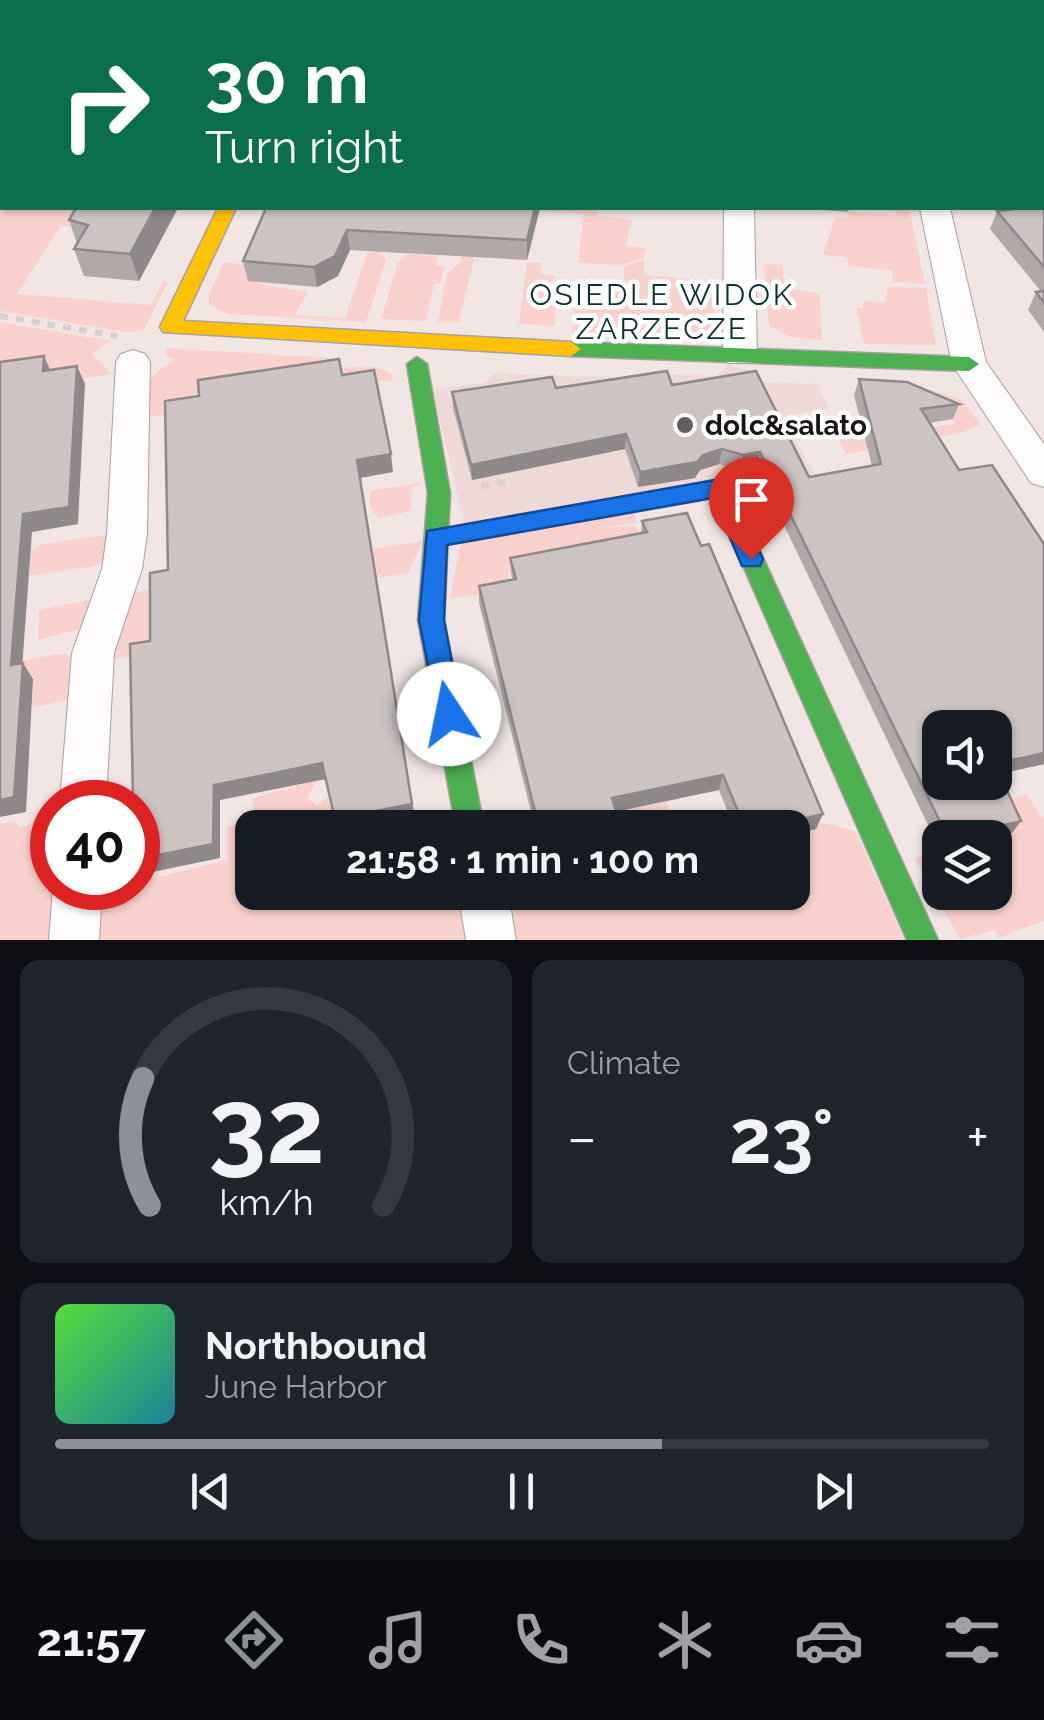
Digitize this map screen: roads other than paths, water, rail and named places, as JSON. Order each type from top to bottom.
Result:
[{"type":"street","points":[[226,210],[170,328],[969,364]]},
{"type":"street","points":[[739,210],[740,355]]},
{"type":"street","points":[[935,210],[969,364],[1044,473]]},
{"type":"street","points":[[84,780],[93,652],[122,569],[127,534],[130,350]]},
{"type":"street","points":[[417,364],[439,493],[432,620],[467,810]]},
{"type":"street","points":[[720,488],[923,940]]},
{"type":"street","points":[[74,940],[76,910]]},
{"type":"street","points":[[485,910],[490,940]]},
{"type":"lane","points":[[435,538],[720,488]]},
{"type":"place","name":"dolc&salato","points":[[685,425]]},
{"type":"district","name":"OSIEDLE WIDOK ZARZECZE","points":[[662,311]]}]
